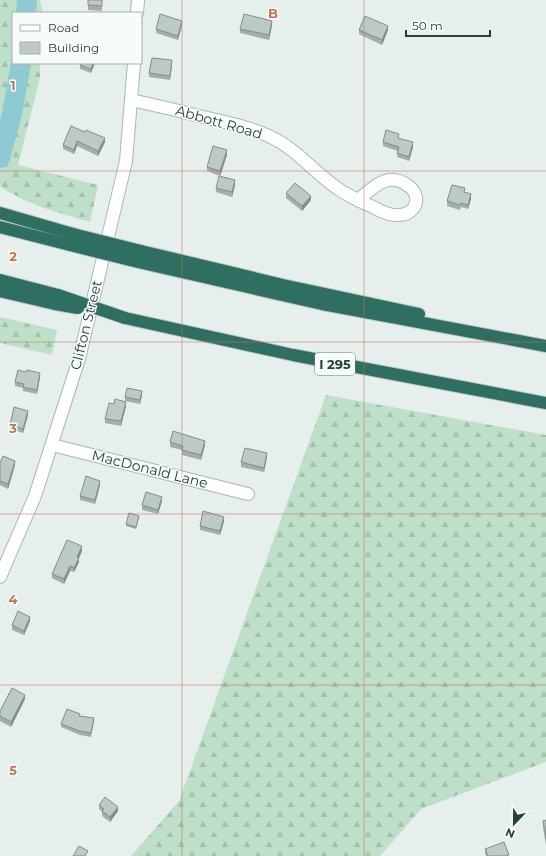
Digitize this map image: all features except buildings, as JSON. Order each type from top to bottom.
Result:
[{"type":"highway","points":[[0,213],[72,240]]},
{"type":"highway","points":[[0,228],[72,240],[295,298],[546,346]]},
{"type":"highway","points":[[140,257],[475,326],[546,339]]},
{"type":"highway","points":[[0,280],[56,299]]},
{"type":"highway","points":[[0,291],[56,299]]},
{"type":"highway","name":"I 295","points":[[56,299],[124,318],[293,356],[546,404]]},
{"type":"street","points":[[137,12],[138,0]]},
{"type":"street","name":"Clifton Street","points":[[0,577],[35,496],[79,358],[126,161],[134,64]]},
{"type":"street","name":"Abbott Road","points":[[131,100],[230,123],[261,133],[279,141],[342,192],[358,200]]},
{"type":"street","name":"MacDonald Lane","points":[[52,445],[248,494]]},
{"type":"green space","points":[[0,0],[40,0],[43,12],[12,12],[12,64],[40,64],[40,78],[18,165],[98,185],[90,222],[55,212],[32,203],[10,193],[0,186]]},
{"type":"green space","points":[[0,317],[57,330],[52,355],[0,343]]},
{"type":"green space","points":[[326,395],[546,435],[546,762],[421,809],[380,856],[131,856],[179,801]]},
{"type":"waterway","points":[[26,12],[27,0]]},
{"type":"waterway","points":[[0,158],[12,114],[21,64]]}]
